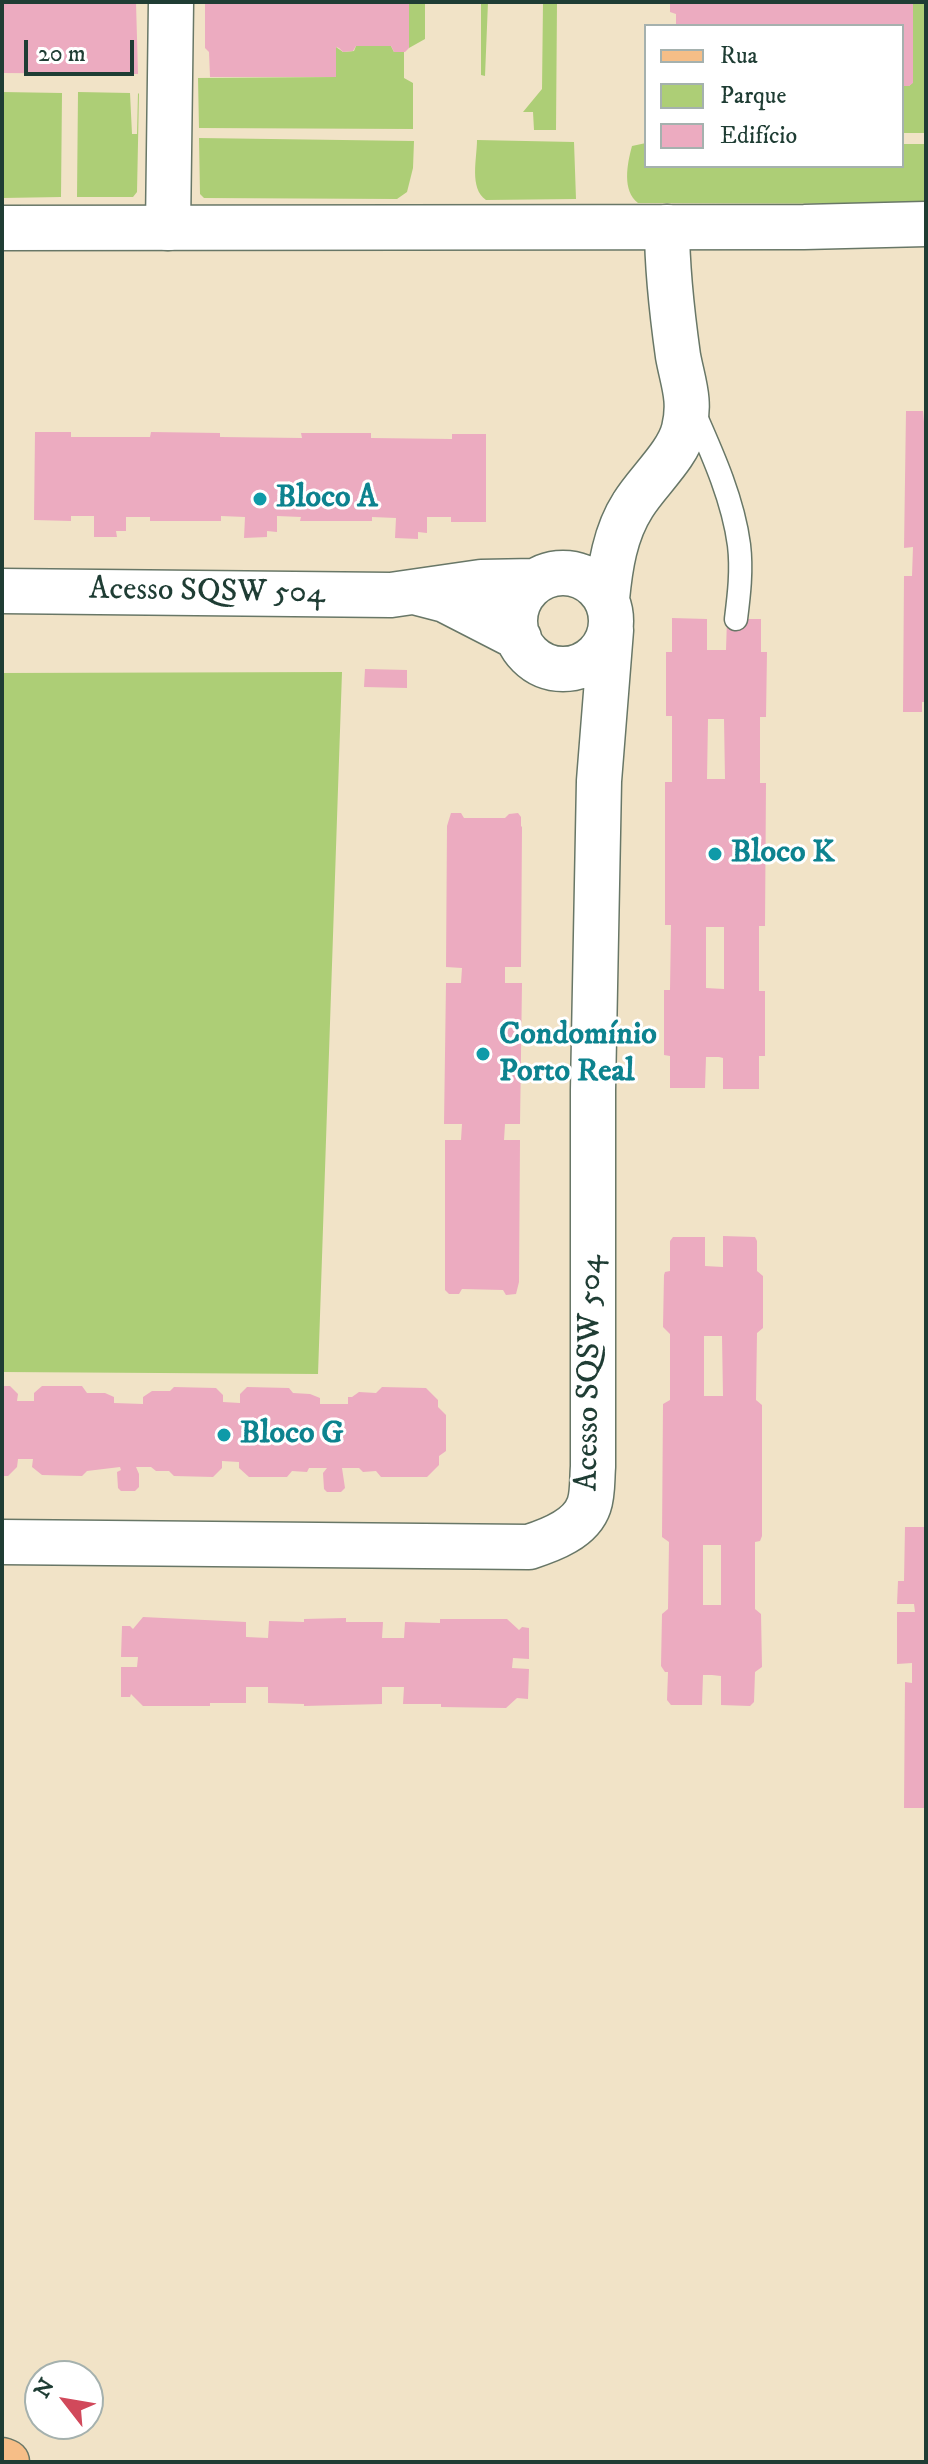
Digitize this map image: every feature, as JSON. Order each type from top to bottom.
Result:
[{"type":"street","points":[[168,228],[171,2]]},
{"type":"street","points":[[2,228],[924,226]]},
{"type":"street","name":"Acesso SQSW 504","points":[[2,1542],[529,1547],[555,1539],[575,1524],[589,1506],[593,1467],[593,1090],[599,781],[611,558],[631,507],[674,450],[684,431],[683,379],[667,263],[667,227]]},
{"type":"street","name":"Acesso SQSW 504","points":[[2,591],[391,595],[481,582],[545,577],[610,510],[659,440],[683,379]]},
{"type":"street","points":[[572,573],[585,577],[598,587],[609,615],[605,645],[581,666],[567,669],[554,668],[526,649],[515,630],[518,602],[525,590],[545,577],[572,573]]},
{"type":"street","name":"Acesso SQSW 504","points":[[412,591],[445,600],[526,649],[580,711],[599,781]]},
{"type":"lane","points":[[683,379],[720,474],[739,545],[740,581],[736,619]]},
{"type":"green space","points":[[406,2],[425,2],[425,39],[409,48],[409,5]]},
{"type":"green space","points":[[481,2],[488,2],[485,76],[481,75]]},
{"type":"green space","points":[[543,2],[557,2],[556,130],[534,130],[533,112],[523,112],[542,89]]},
{"type":"green space","points":[[913,2],[926,2],[926,133],[904,133],[904,86],[913,82]]},
{"type":"green space","points":[[356,46],[391,46],[394,52],[404,51],[404,78],[413,83],[413,129],[199,128],[198,78],[336,77],[336,47],[343,52],[354,51]]},
{"type":"green space","points":[[2,92],[62,93],[61,197],[2,198]]},
{"type":"green space","points":[[78,92],[130,93],[132,134],[137,134],[139,94],[137,192],[133,197],[77,197]]},
{"type":"green space","points":[[199,138],[414,141],[413,168],[407,192],[397,199],[204,198],[200,194]]},
{"type":"green space","points":[[477,140],[574,142],[576,199],[486,200],[477,188]]},
{"type":"green space","points":[[644,143],[644,168],[904,168],[904,144],[926,144],[926,204],[638,203],[628,184],[627,169],[632,146]]},
{"type":"green space","points":[[342,672],[318,1374],[2,1372],[2,673]]},
{"type":"building","points":[[2,2],[136,2],[138,74],[2,73]]},
{"type":"building","points":[[205,2],[406,2],[409,4],[409,48],[405,52],[394,52],[391,46],[356,46],[353,51],[343,52],[336,47],[336,77],[210,77],[209,52],[205,48]]},
{"type":"building","points":[[670,2],[913,2],[913,83],[904,86],[904,24],[676,24],[676,14],[670,12]]},
{"type":"building","points":[[906,411],[923,411],[926,422],[926,702],[922,702],[922,712],[903,712],[904,576],[912,576],[913,547],[904,548]]},
{"type":"building","name":"Bloco A","points":[[35,432],[71,432],[71,437],[150,437],[151,432],[302,438],[301,433],[371,433],[371,438],[452,439],[452,434],[486,434],[486,522],[451,522],[451,517],[427,517],[427,533],[418,532],[418,539],[395,538],[396,518],[300,521],[301,517],[277,516],[277,532],[267,531],[267,537],[244,538],[245,517],[221,516],[221,521],[150,521],[150,517],[126,517],[126,531],[116,531],[117,537],[94,537],[94,516],[71,516],[71,521],[34,520]]},
{"type":"building","name":"Bloco K","points":[[672,618],[707,619],[707,650],[726,650],[727,619],[761,619],[761,652],[767,652],[766,717],[760,717],[760,783],[766,783],[765,926],[759,926],[759,991],[765,991],[765,1056],[759,1056],[759,1089],[723,1089],[723,1058],[719,1057],[706,1057],[705,1088],[670,1088],[670,1056],[664,1055],[664,990],[670,990],[671,925],[665,925],[665,782],[672,782],[672,716],[666,716],[666,652],[672,652]],"holes":[[[708,719],[724,719],[725,779],[707,779]],[[706,927],[724,927],[724,989],[706,988]]]},
{"type":"building","points":[[365,669],[407,670],[407,688],[364,687]]},
{"type":"building","name":"Condomínio Porto Real","points":[[451,813],[461,813],[464,818],[505,818],[518,813],[521,817],[521,967],[505,967],[505,983],[522,983],[520,1124],[505,1124],[504,1140],[520,1140],[519,1282],[516,1294],[506,1295],[503,1290],[462,1289],[459,1294],[449,1294],[445,1290],[445,1140],[461,1140],[462,1124],[444,1124],[446,983],[461,983],[462,968],[446,967],[447,826]]},
{"type":"building","points":[[723,1236],[755,1237],[757,1271],[763,1276],[763,1328],[757,1333],[756,1400],[762,1405],[762,1536],[760,1541],[755,1542],[755,1609],[761,1614],[762,1667],[755,1672],[754,1702],[750,1706],[721,1705],[721,1676],[712,1675],[703,1675],[702,1705],[671,1705],[667,1700],[668,1672],[661,1666],[662,1614],[668,1609],[669,1542],[662,1537],[663,1404],[670,1400],[670,1334],[663,1327],[664,1275],[670,1271],[670,1241],[673,1237],[705,1237],[705,1266],[723,1267]],"holes":[[[704,1336],[722,1336],[723,1396],[704,1396]],[[703,1545],[721,1545],[721,1605],[703,1605]]]},
{"type":"building","name":"Bloco G","points":[[2,1386],[10,1386],[18,1394],[17,1401],[34,1401],[34,1393],[42,1386],[82,1386],[87,1393],[105,1393],[114,1397],[114,1403],[143,1404],[143,1397],[152,1391],[170,1391],[174,1387],[216,1388],[223,1395],[223,1402],[240,1403],[240,1394],[247,1387],[289,1388],[293,1393],[320,1398],[320,1404],[348,1404],[348,1397],[359,1392],[376,1393],[382,1387],[426,1388],[438,1400],[438,1407],[446,1415],[446,1451],[439,1456],[439,1465],[427,1477],[381,1477],[376,1471],[342,1468],[345,1488],[341,1492],[327,1492],[324,1489],[323,1473],[327,1468],[292,1471],[287,1477],[249,1477],[239,1468],[239,1462],[222,1461],[222,1468],[213,1477],[174,1476],[169,1471],[136,1467],[139,1487],[135,1491],[121,1491],[118,1488],[117,1472],[121,1470],[120,1467],[87,1471],[82,1476],[42,1475],[32,1467],[33,1459],[18,1459],[17,1467],[8,1476],[2,1476]]},
{"type":"building","points":[[905,1527],[926,1527],[926,1808],[904,1808],[905,1682],[912,1683],[912,1663],[897,1664],[897,1612],[915,1612],[914,1604],[897,1604],[898,1581],[904,1581]]},
{"type":"building","points":[[143,1617],[246,1622],[246,1637],[268,1638],[269,1621],[346,1618],[346,1622],[383,1622],[382,1638],[404,1638],[405,1622],[507,1619],[519,1630],[529,1628],[529,1659],[513,1658],[512,1668],[529,1669],[528,1699],[517,1698],[506,1708],[403,1704],[404,1687],[382,1687],[382,1704],[304,1706],[268,1703],[268,1687],[246,1687],[246,1703],[143,1706],[131,1694],[130,1697],[121,1697],[121,1667],[137,1667],[138,1657],[121,1657],[122,1626],[133,1629]]},
{"type":"place","name":"Bloco A","points":[[260,499]]},
{"type":"place","name":"Bloco K","points":[[715,854]]},
{"type":"place","name":"Condomínio Porto Real","points":[[483,1054]]},
{"type":"place","name":"Bloco G","points":[[224,1435]]}]
